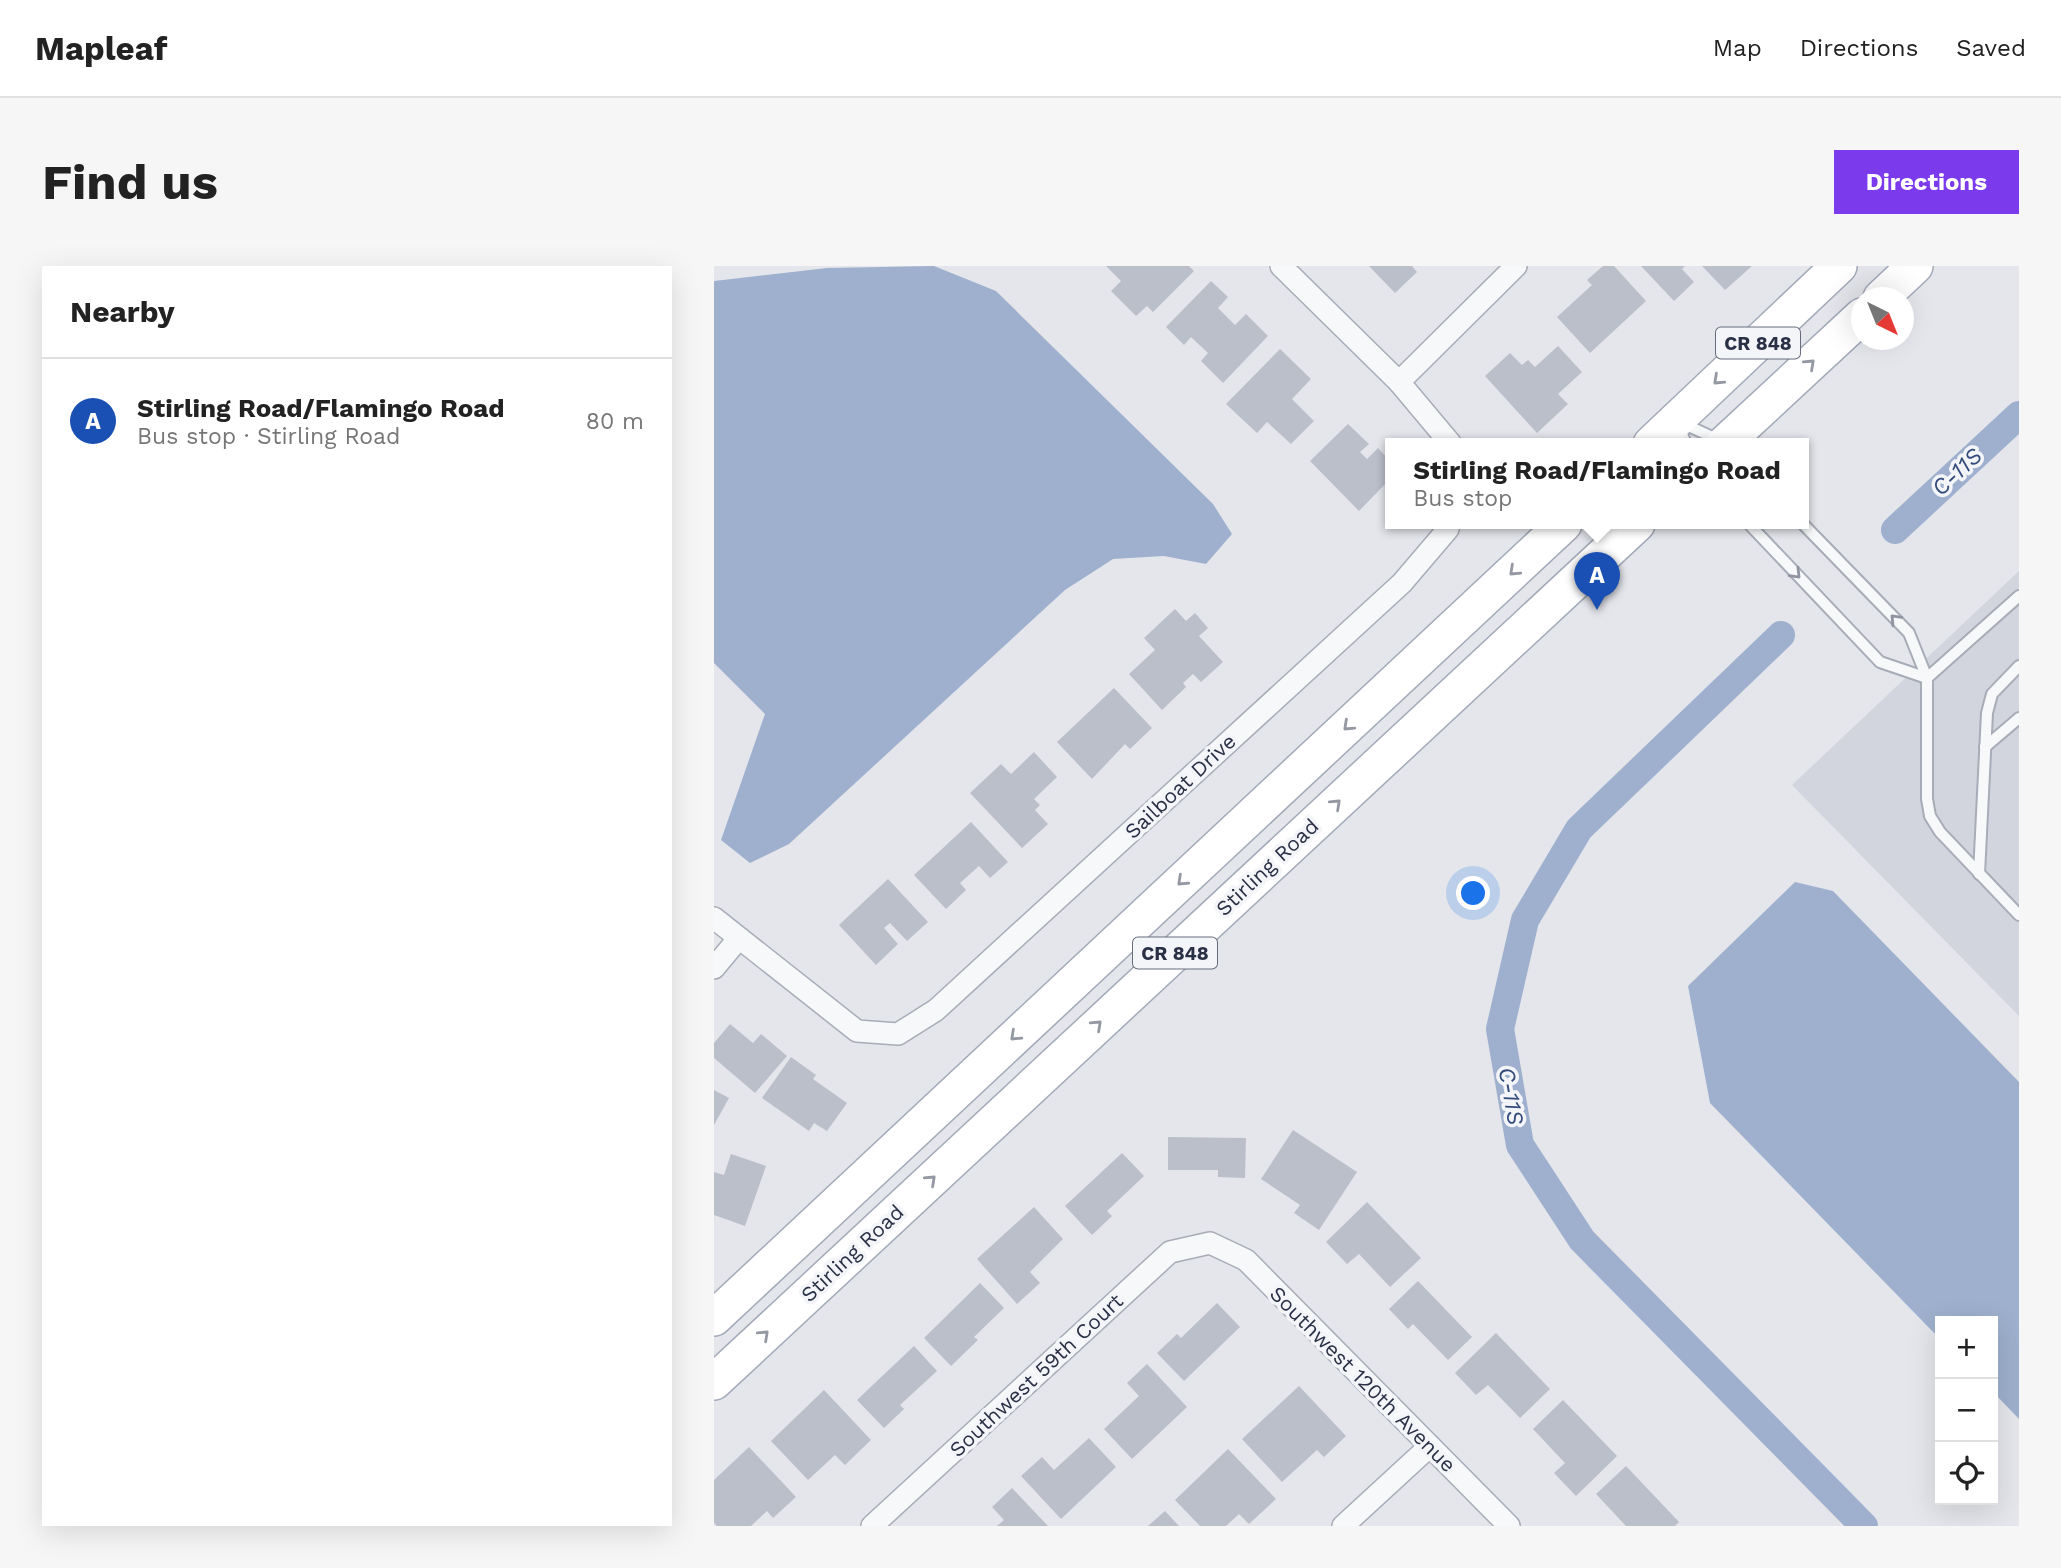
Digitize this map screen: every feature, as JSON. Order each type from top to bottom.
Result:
[{"type":"main road","name":"CR 848","points":[[1681,432],[1839,266]]},
{"type":"main road","points":[[1893,287],[1915,266]]},
{"type":"main road","name":"CR 848","points":[[1730,438],[1851,325]]},
{"type":"main road","name":"CR 848","points":[[714,1318],[1559,529]]},
{"type":"main road","name":"Stirling Road","points":[[714,1382],[1632,529]]},
{"type":"street","points":[[1282,266],[1399,382],[1446,438]]},
{"type":"street","points":[[1399,382],[1516,266]]},
{"type":"street","name":"Sailboat Drive","points":[[739,938],[857,1031],[898,1034],[936,1010],[1402,583],[1448,529]]},
{"type":"street","points":[[714,918],[739,938],[714,968]]},
{"type":"street","name":"Southwest 120th Avenue","points":[[1210,1243],[1246,1260],[1508,1526]]},
{"type":"street","name":"Southwest 59th Court","points":[[872,1526],[1170,1252],[1210,1243]]},
{"type":"street","points":[[1343,1526],[1430,1446]]},
{"type":"lane","points":[[1681,432],[1705,438]]},
{"type":"lane","points":[[1754,529],[1880,662],[1927,678]]},
{"type":"lane","points":[[1808,529],[1909,633],[1927,678],[1927,799],[1930,816],[1940,832],[2019,915]]},
{"type":"lane","points":[[1927,678],[2019,596]]},
{"type":"lane","points":[[1979,874],[1987,713],[1992,694],[2019,666]]},
{"type":"lane","points":[[1986,747],[2019,718]]},
{"type":"shaded area","points":[[2019,571],[2019,1016],[1792,785]]},
{"type":"water","points":[[934,266],[996,291],[1213,504],[1232,534],[1206,564],[1164,556],[1113,559],[1065,590],[789,844],[750,863],[721,840],[765,714],[714,663],[714,281],[827,268]]},
{"type":"water","points":[[1795,882],[1833,891],[2019,1082],[2019,1419],[1998,1397],[1998,1316],[1935,1316],[1935,1334],[1710,1103],[1688,986]]},
{"type":"building","points":[[1106,266],[1189,266],[1194,271],[1153,312],[1147,306],[1136,316],[1111,291],[1121,281]]},
{"type":"building","points":[[1369,266],[1412,266],[1417,272],[1395,293]]},
{"type":"building","points":[[1603,266],[1614,266],[1646,301],[1590,353],[1557,317],[1592,285],[1587,280]]},
{"type":"building","points":[[1641,266],[1685,266],[1682,269],[1694,282],[1674,301]]},
{"type":"building","points":[[1702,266],[1752,266],[1725,290]]},
{"type":"building","points":[[1211,281],[1228,297],[1218,308],[1235,325],[1246,314],[1268,336],[1223,383],[1201,361],[1208,353],[1191,337],[1184,345],[1166,327]]},
{"type":"building","points":[[1558,346],[1582,372],[1558,394],[1568,404],[1537,433],[1485,376],[1510,353],[1522,365],[1528,360],[1535,367]]},
{"type":"building","points":[[1280,349],[1311,379],[1292,399],[1314,421],[1291,444],[1267,422],[1257,433],[1226,404]]},
{"type":"building","points":[[1348,424],[1369,444],[1360,452],[1367,459],[1378,448],[1385,456],[1385,484],[1359,511],[1310,461]]},
{"type":"building","points":[[1175,609],[1186,621],[1195,613],[1208,628],[1199,636],[1223,662],[1201,682],[1193,674],[1183,683],[1186,687],[1162,710],[1129,674],[1155,650],[1144,638]]},
{"type":"building","points":[[1114,688],[1152,728],[1130,749],[1125,744],[1092,779],[1057,742]]},
{"type":"building","points":[[1034,752],[1057,777],[1034,799],[1040,805],[1035,810],[1048,824],[1022,848],[970,793],[1001,764],[1011,774]]},
{"type":"building","points":[[971,822],[1008,862],[990,878],[979,866],[960,883],[966,890],[946,909],[914,875]]},
{"type":"building","points":[[888,879],[928,922],[907,941],[890,923],[884,928],[898,944],[876,965],[839,925]]},
{"type":"building","points":[[730,1024],[753,1043],[761,1034],[787,1056],[755,1093],[714,1058],[714,1043]]},
{"type":"building","points":[[791,1057],[816,1075],[813,1079],[847,1103],[827,1131],[814,1123],[809,1131],[762,1098]]},
{"type":"building","points":[[714,1090],[729,1098],[714,1125]]},
{"type":"building","points":[[1293,1130],[1357,1172],[1319,1230],[1294,1213],[1300,1205],[1261,1179]]},
{"type":"building","points":[[1168,1137],[1246,1138],[1245,1178],[1218,1177],[1218,1170],[1168,1170]]},
{"type":"building","points":[[1122,1153],[1144,1176],[1107,1211],[1112,1216],[1092,1235],[1065,1206]]},
{"type":"building","points":[[731,1154],[766,1166],[745,1226],[714,1215],[714,1172],[724,1175]]},
{"type":"building","points":[[1367,1202],[1421,1258],[1390,1287],[1359,1254],[1347,1264],[1326,1242]]},
{"type":"building","points":[[1034,1207],[1063,1239],[1030,1272],[1040,1283],[1017,1304],[977,1259]]},
{"type":"building","points":[[1418,1281],[1472,1337],[1448,1360],[1413,1324],[1408,1329],[1389,1309]]},
{"type":"building","points":[[980,1283],[1004,1308],[974,1337],[978,1340],[951,1366],[924,1338]]},
{"type":"building","points":[[1217,1303],[1240,1327],[1184,1381],[1157,1353],[1177,1334],[1181,1338]]},
{"type":"building","points":[[1496,1333],[1550,1389],[1520,1418],[1488,1385],[1476,1395],[1455,1373]]},
{"type":"building","points":[[914,1346],[937,1371],[900,1405],[904,1409],[884,1428],[857,1400]]},
{"type":"building","points":[[1147,1364],[1187,1407],[1132,1459],[1104,1429],[1139,1396],[1127,1383]]},
{"type":"building","points":[[1299,1386],[1346,1436],[1324,1457],[1317,1450],[1282,1482],[1242,1439]]},
{"type":"building","points":[[824,1390],[871,1440],[845,1465],[835,1455],[808,1480],[771,1441]]},
{"type":"building","points":[[1563,1400],[1617,1456],[1576,1496],[1554,1473],[1565,1463],[1533,1429]]},
{"type":"building","points":[[1089,1438],[1116,1467],[1061,1519],[1021,1476],[1042,1457],[1054,1470]]},
{"type":"building","points":[[749,1447],[796,1497],[773,1518],[767,1511],[751,1526],[717,1526],[714,1523],[714,1480]]},
{"type":"building","points":[[1228,1449],[1276,1499],[1249,1524],[1239,1514],[1226,1526],[1200,1526],[1175,1500]]},
{"type":"building","points":[[1626,1466],[1679,1522],[1675,1526],[1626,1526],[1596,1494]]},
{"type":"building","points":[[1012,1488],[1048,1526],[997,1526],[1004,1520],[992,1507]]},
{"type":"building","points":[[1165,1511],[1179,1526],[1148,1526]]},
{"type":"waterway","name":"C-11S","points":[[1895,530],[2019,415]]},
{"type":"waterway","name":"C-11S","points":[[1781,635],[1579,829],[1525,920],[1500,1029],[1520,1145],[1582,1240],[1864,1526]]},
{"type":"place","name":"Stirling Road/Flamingo Road","points":[[1597,610]]}]
